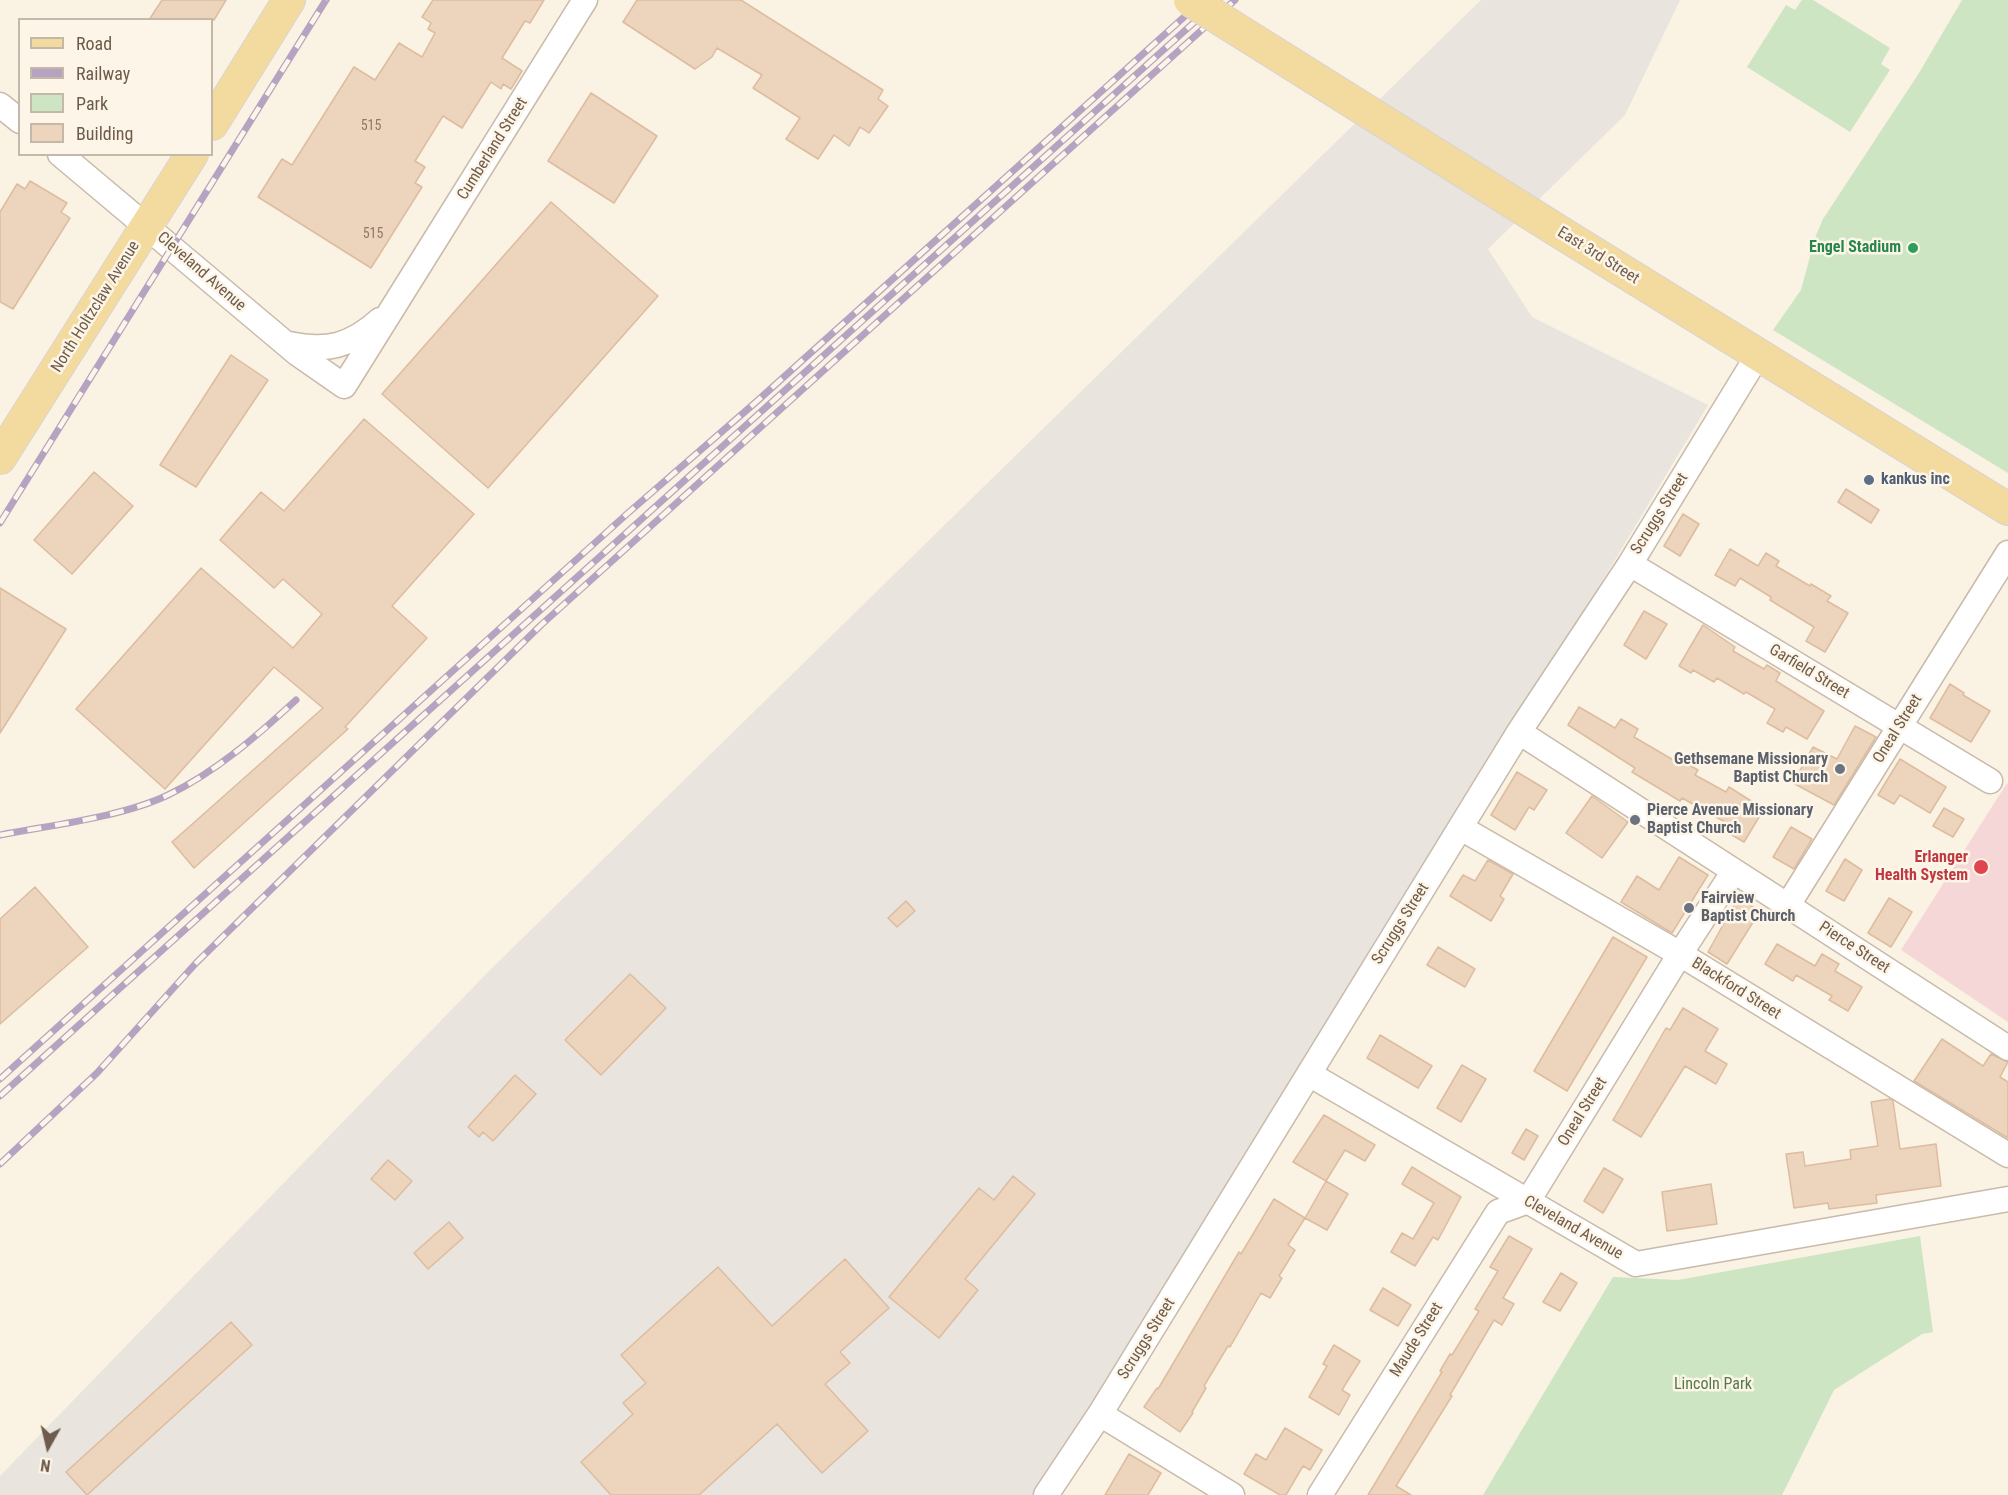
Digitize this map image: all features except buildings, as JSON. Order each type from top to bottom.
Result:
[{"type":"main road","points":[[213,122],[289,0]]},
{"type":"main road","name":"East 3rd Street","points":[[1190,0],[2008,509]]},
{"type":"main road","name":"North Holtzclaw Avenue","points":[[0,458],[191,156]]},
{"type":"street","name":"Cumberland Street","points":[[344,386],[585,0]]},
{"type":"street","points":[[0,105],[18,119]]},
{"type":"street","name":"Cleveland Avenue","points":[[62,156],[285,343],[344,386]]},
{"type":"street","name":"Cumberland Street","points":[[285,343],[320,349],[345,343],[364,334],[400,297]]},
{"type":"street","name":"Scruggs Street","points":[[1046,1495],[1100,1414],[1519,732],[1629,564],[1758,355]]},
{"type":"street","name":"Oneal Street","points":[[1788,905],[2008,553]]},
{"type":"street","name":"Garfield Street","points":[[1629,564],[1990,781]]},
{"type":"street","name":"Pierce Street","points":[[1519,732],[2008,1048]]},
{"type":"street","name":"Blackford Street","points":[[1461,828],[1680,954],[2008,1155]]},
{"type":"street","name":"Oneal Street","points":[[1528,1201],[1680,954],[1734,872]]},
{"type":"street","name":"Cleveland Avenue","points":[[1309,1074],[1636,1264],[2008,1199]]},
{"type":"street","name":"Maude Street","points":[[1320,1495],[1498,1212],[1528,1201]]},
{"type":"street","points":[[1100,1414],[1232,1495]]},
{"type":"shaded area","points":[[1481,0],[1680,0],[1625,115],[1488,249],[1532,317],[1708,405],[1053,1495],[0,1495],[0,1476],[490,970]]},
{"type":"shaded area","name":"Erlanger Health System","points":[[2008,784],[2008,1022],[1901,950]]},
{"type":"green space","points":[[1802,0],[1813,0],[1890,48],[1881,64],[1890,70],[1850,132],[1747,67],[1786,5],[1795,10]]},
{"type":"green space","name":"Engel Stadium","points":[[1962,0],[2008,0],[2008,473],[1773,330],[1801,290],[1815,238],[1823,219],[1919,73]]},
{"type":"green space","name":"Lincoln Park","points":[[1920,1236],[1933,1332],[1922,1334],[1834,1390],[1782,1495],[1483,1495],[1613,1277],[1678,1280]]},
{"type":"railway","points":[[0,523],[326,0]]},
{"type":"railway","points":[[0,1079],[628,513],[756,402],[1203,0]]},
{"type":"railway","points":[[0,1096],[1219,0]]},
{"type":"railway","points":[[0,1164],[97,1073],[196,963],[541,625],[1235,0]]},
{"type":"railway","points":[[0,835],[108,815],[150,803],[168,795],[220,764],[296,700]]},
{"type":"place","name":"Engel Stadium","points":[[1913,248]]},
{"type":"place","name":"kankus inc","points":[[1869,480]]},
{"type":"place","name":"Gethsemane Missionary Baptist Church","points":[[1840,769]]},
{"type":"place","name":"Pierce Avenue Missionary Baptist Church","points":[[1635,820]]},
{"type":"place","name":"Erlanger Health System","points":[[1981,867]]},
{"type":"place","name":"Fairview Baptist Church","points":[[1689,908]]}]
